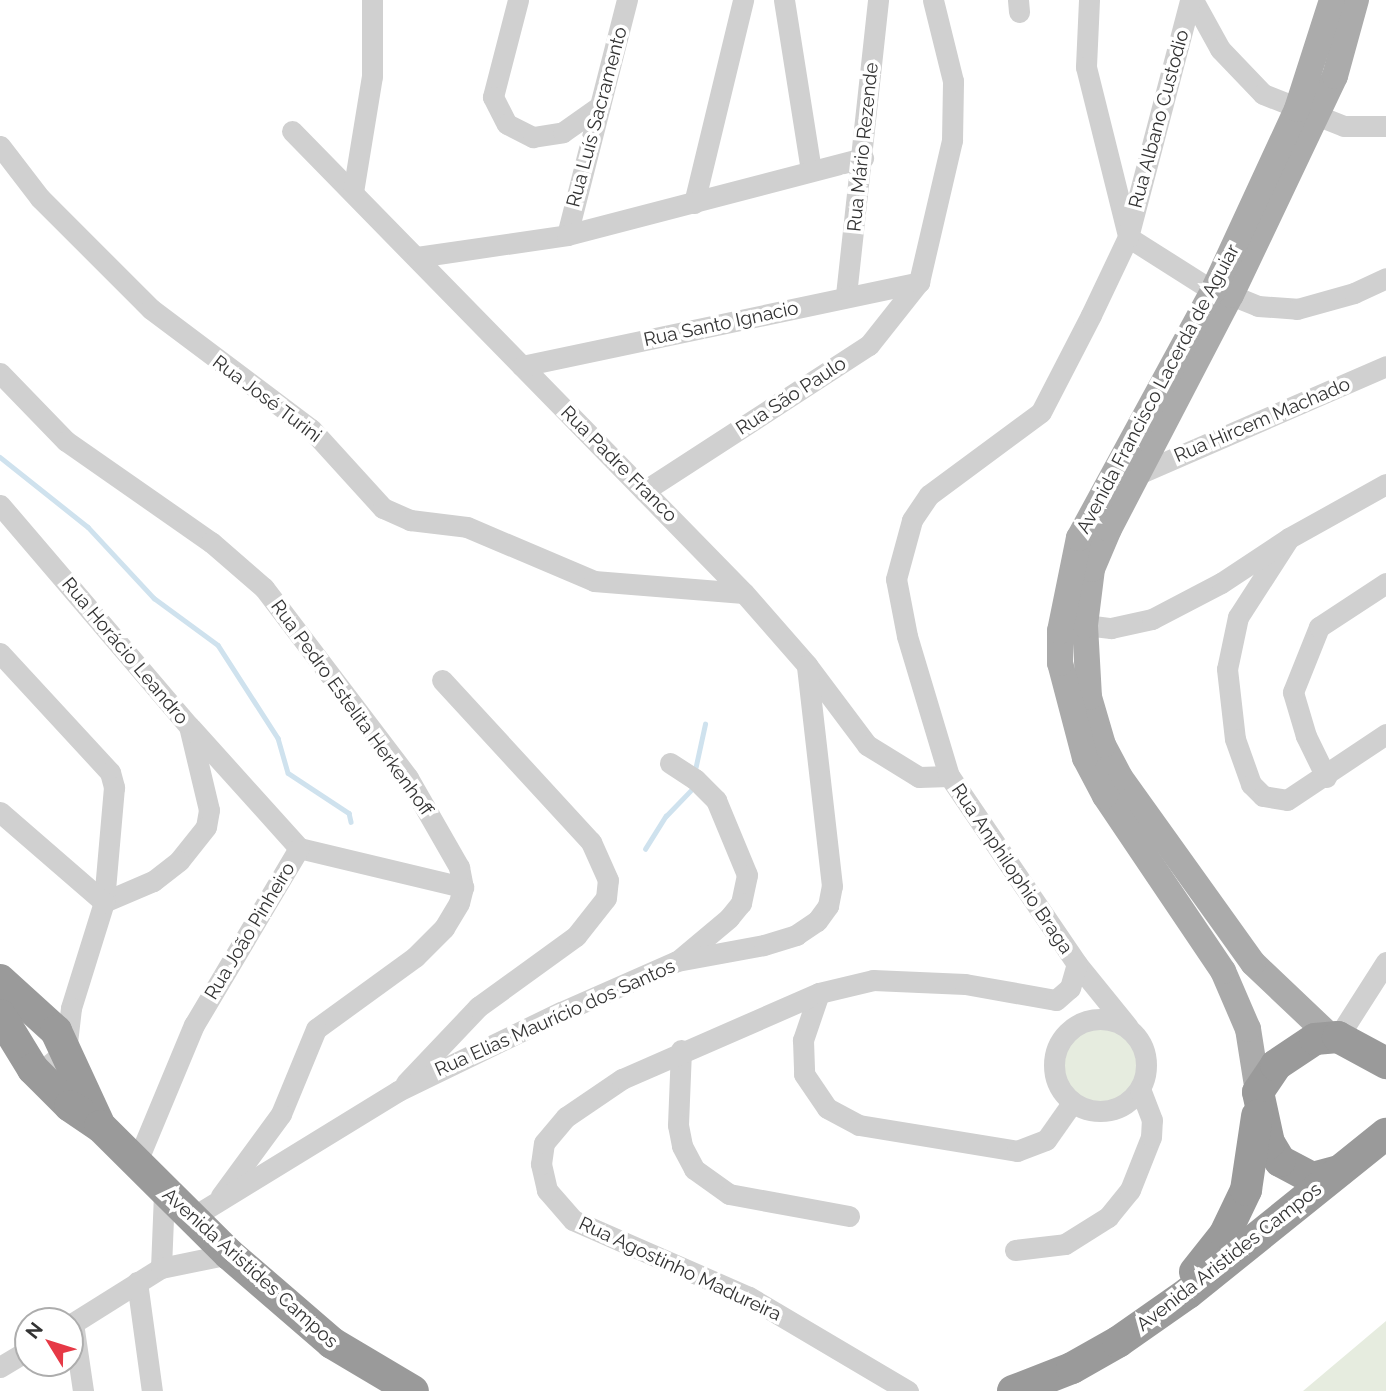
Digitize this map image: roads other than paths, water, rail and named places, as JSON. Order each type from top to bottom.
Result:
[{"type":"highway","name":"Avenida Aristides Campos","points":[[0,980],[56,1012],[66,1051],[100,1126]]},
{"type":"highway","name":"Avenida Aristides Campos","points":[[0,1015],[14,1043],[33,1069],[70,1106],[100,1126],[229,1254],[332,1343],[413,1391]]},
{"type":"highway","points":[[1384,1058],[1336,1038],[1315,1039],[1297,1048],[1276,1065],[1258,1098],[1269,1143],[1280,1161],[1312,1178],[1339,1171],[1386,1134]]},
{"type":"highway","name":"Avenida Aristides Campos","points":[[1118,1342],[1193,1274],[1225,1234],[1246,1190],[1258,1098]]},
{"type":"highway","name":"Avenida Aristides Campos","points":[[1013,1391],[1072,1368],[1118,1342],[1188,1293],[1339,1171]]},
{"type":"main road","points":[[1306,113],[1332,0]]},
{"type":"main road","points":[[1306,113],[1339,65],[1356,0]]},
{"type":"main road","name":"Avenida Francisco Lacerda de Aguiar","points":[[1306,113],[1092,569],[1085,625],[1089,697],[1103,746],[1120,777],[1253,963],[1294,1003],[1336,1038]]},
{"type":"main road","name":"Avenida Francisco Lacerda de Aguiar","points":[[1222,293],[1079,538],[1065,593],[1060,663],[1085,758],[1105,796],[1223,971],[1248,1029],[1258,1098]]},
{"type":"street","points":[[353,192],[365,141],[374,28],[372,0]]},
{"type":"street","points":[[374,28],[387,0]]},
{"type":"street","points":[[518,0],[493,97],[507,124],[533,137],[563,132],[600,106]]},
{"type":"street","name":"Rua Luís Sacramento","points":[[566,234],[627,0]]},
{"type":"street","points":[[694,203],[743,0]]},
{"type":"street","points":[[784,0],[811,171]]},
{"type":"street","name":"Rua Mário Rezende","points":[[846,295],[863,158],[878,0]]},
{"type":"street","points":[[919,282],[952,140],[953,81],[933,0]]},
{"type":"street","points":[[1089,0],[1086,67],[1128,237],[1222,293],[1258,306],[1297,309],[1354,293],[1386,278]]},
{"type":"street","points":[[1191,0],[1220,49],[1263,94],[1343,126],[1386,126]]},
{"type":"street","name":"Rua Albano Custodio","points":[[1128,237],[1191,0]]},
{"type":"street","name":"Rua Padre Franco","points":[[292,131],[744,593],[807,665],[867,745],[919,777],[949,776]]},
{"type":"street","name":"Rua José Turini","points":[[0,146],[40,198],[151,309],[320,437],[383,508],[410,520],[467,527],[594,581],[744,593]]},
{"type":"street","points":[[417,257],[566,234],[863,158]]},
{"type":"street","name":"Rua Anphilophio Braga","points":[[1128,237],[1041,412],[929,495],[902,547],[896,579],[901,610],[949,776],[1077,964],[1128,1027]]},
{"type":"street","name":"Rua Santo Ignacio","points":[[522,366],[846,295],[919,282]]},
{"type":"street","name":"Rua São Paulo","points":[[645,491],[869,345],[919,282]]},
{"type":"street","name":"Rua Hircem Machado","points":[[1138,474],[1386,366]]},
{"type":"street","name":"Rua Pedro Estelita Herkenhoff","points":[[0,373],[66,441],[211,542],[264,588],[408,778],[450,847],[463,887]]},
{"type":"street","points":[[1085,625],[1111,628],[1152,619],[1221,583],[1289,538],[1386,484]]},
{"type":"street","name":"Rua Horácio Leandro","points":[[0,505],[189,726],[207,792],[206,827],[180,861],[153,881],[104,902]]},
{"type":"street","points":[[1289,538],[1238,617],[1227,669],[1228,700],[1241,761],[1251,784],[1263,796],[1287,800],[1326,777],[1386,734]]},
{"type":"street","points":[[1326,777],[1306,736],[1293,692],[1319,627],[1386,583]]},
{"type":"street","points":[[0,653],[110,772],[114,787],[104,902],[56,1012],[25,1026],[14,1043]]},
{"type":"street","name":"Rua Elias Maurício dos Santos","points":[[191,1218],[221,1196],[398,1091],[677,961],[796,935],[817,921],[828,906],[830,843],[807,665]]},
{"type":"street","points":[[398,1091],[478,1007],[576,936],[606,898],[608,880],[591,842],[442,680]]},
{"type":"street","name":"Rua João Pinheiro","points":[[136,1164],[194,1025],[299,848],[189,726]]},
{"type":"street","points":[[670,763],[695,779],[716,800],[747,874],[744,896],[729,918],[677,961]]},
{"type":"street","points":[[0,812],[104,902]]},
{"type":"street","points":[[221,1196],[271,1130],[316,1029],[432,942],[453,914],[463,887],[299,848]]},
{"type":"street","points":[[1336,1038],[1386,962]]},
{"type":"street","points":[[1056,1000],[1070,988],[1077,964]]},
{"type":"street","name":"Rua Agostinho Madureira","points":[[908,1391],[749,1297],[592,1231],[573,1220],[547,1191],[541,1164],[544,1143],[553,1128],[622,1079],[681,1050],[820,993],[873,980],[965,985],[1056,1000],[1106,1018]]},
{"type":"street","points":[[820,993],[803,1040],[804,1074],[827,1108],[850,1122],[872,1130],[1017,1151],[1046,1140],[1072,1103]]},
{"type":"street","points":[[1015,1250],[1065,1244],[1108,1217],[1130,1190],[1151,1137],[1152,1120],[1140,1089],[1146,1056],[1128,1027],[1106,1018],[1073,1027],[1057,1048],[1054,1074],[1072,1103],[1103,1112],[1124,1105],[1140,1089]]},
{"type":"street","points":[[681,1050],[678,1125],[682,1146],[694,1169],[709,1183],[739,1197],[849,1216]]},
{"type":"street","points":[[33,1069],[46,1067],[66,1051]]},
{"type":"street","points":[[161,1268],[164,1192]]},
{"type":"street","points":[[84,1316],[161,1268],[229,1254]]},
{"type":"street","points":[[137,1282],[152,1391]]},
{"type":"waterway","points":[[0,457],[88,527],[154,598],[218,645],[278,738],[288,773],[349,813],[351,822]]},
{"type":"waterway","points":[[695,770],[705,724]]},
{"type":"waterway","points":[[645,849],[666,816],[690,791]]}]
